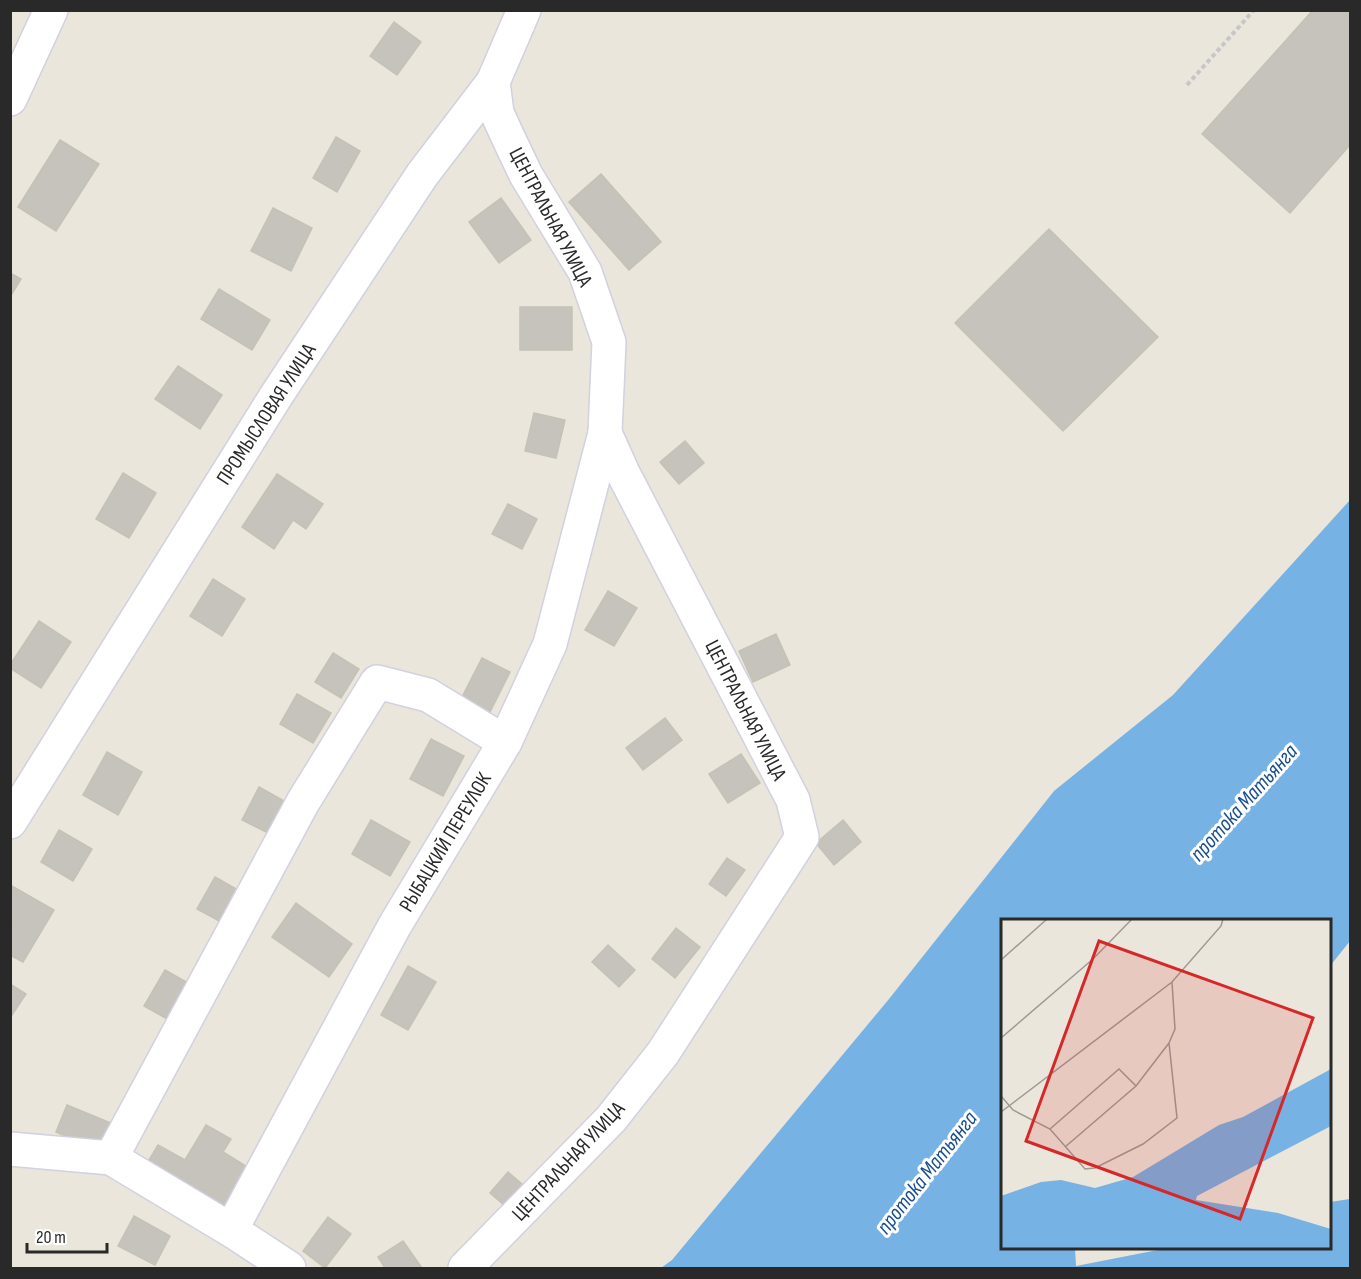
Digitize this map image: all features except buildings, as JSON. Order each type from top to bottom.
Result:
[{"type":"street","points":[[10,99],[51,10]]},
{"type":"street","name":"ПРОМЫСЛОВАЯ УЛИЦА","points":[[10,822],[276,396],[422,175],[493,82],[524,10]]},
{"type":"street","name":"ЦЕНТРАЛЬНАЯ УЛИЦА","points":[[465,1269],[618,1111],[663,1053],[802,837],[793,800],[623,473],[605,433],[609,342],[585,272],[526,175],[497,113],[493,82]]},
{"type":"street","name":"РЫБАЦКИЙ ПЕРЕУЛОК","points":[[231,1230],[395,925],[505,742],[550,644],[605,433]]},
{"type":"street","points":[[111,1158],[303,802],[377,682],[428,695],[505,742]]},
{"type":"street","points":[[10,1149],[111,1158],[231,1230],[289,1269]]},
{"type":"path","points":[[1187,85],[1254,10]]},
{"type":"water","name":"протока Матьянга","points":[[1350,500],[1350,941],[1331,965],[1331,919],[1001,919],[1001,1249],[1075,1249],[1076,1266],[1163,1249],[1331,1249],[1331,1202],[1350,1199],[1350,1268],[661,1268],[672,1260],[889,999],[1054,791],[1173,695]]}]
